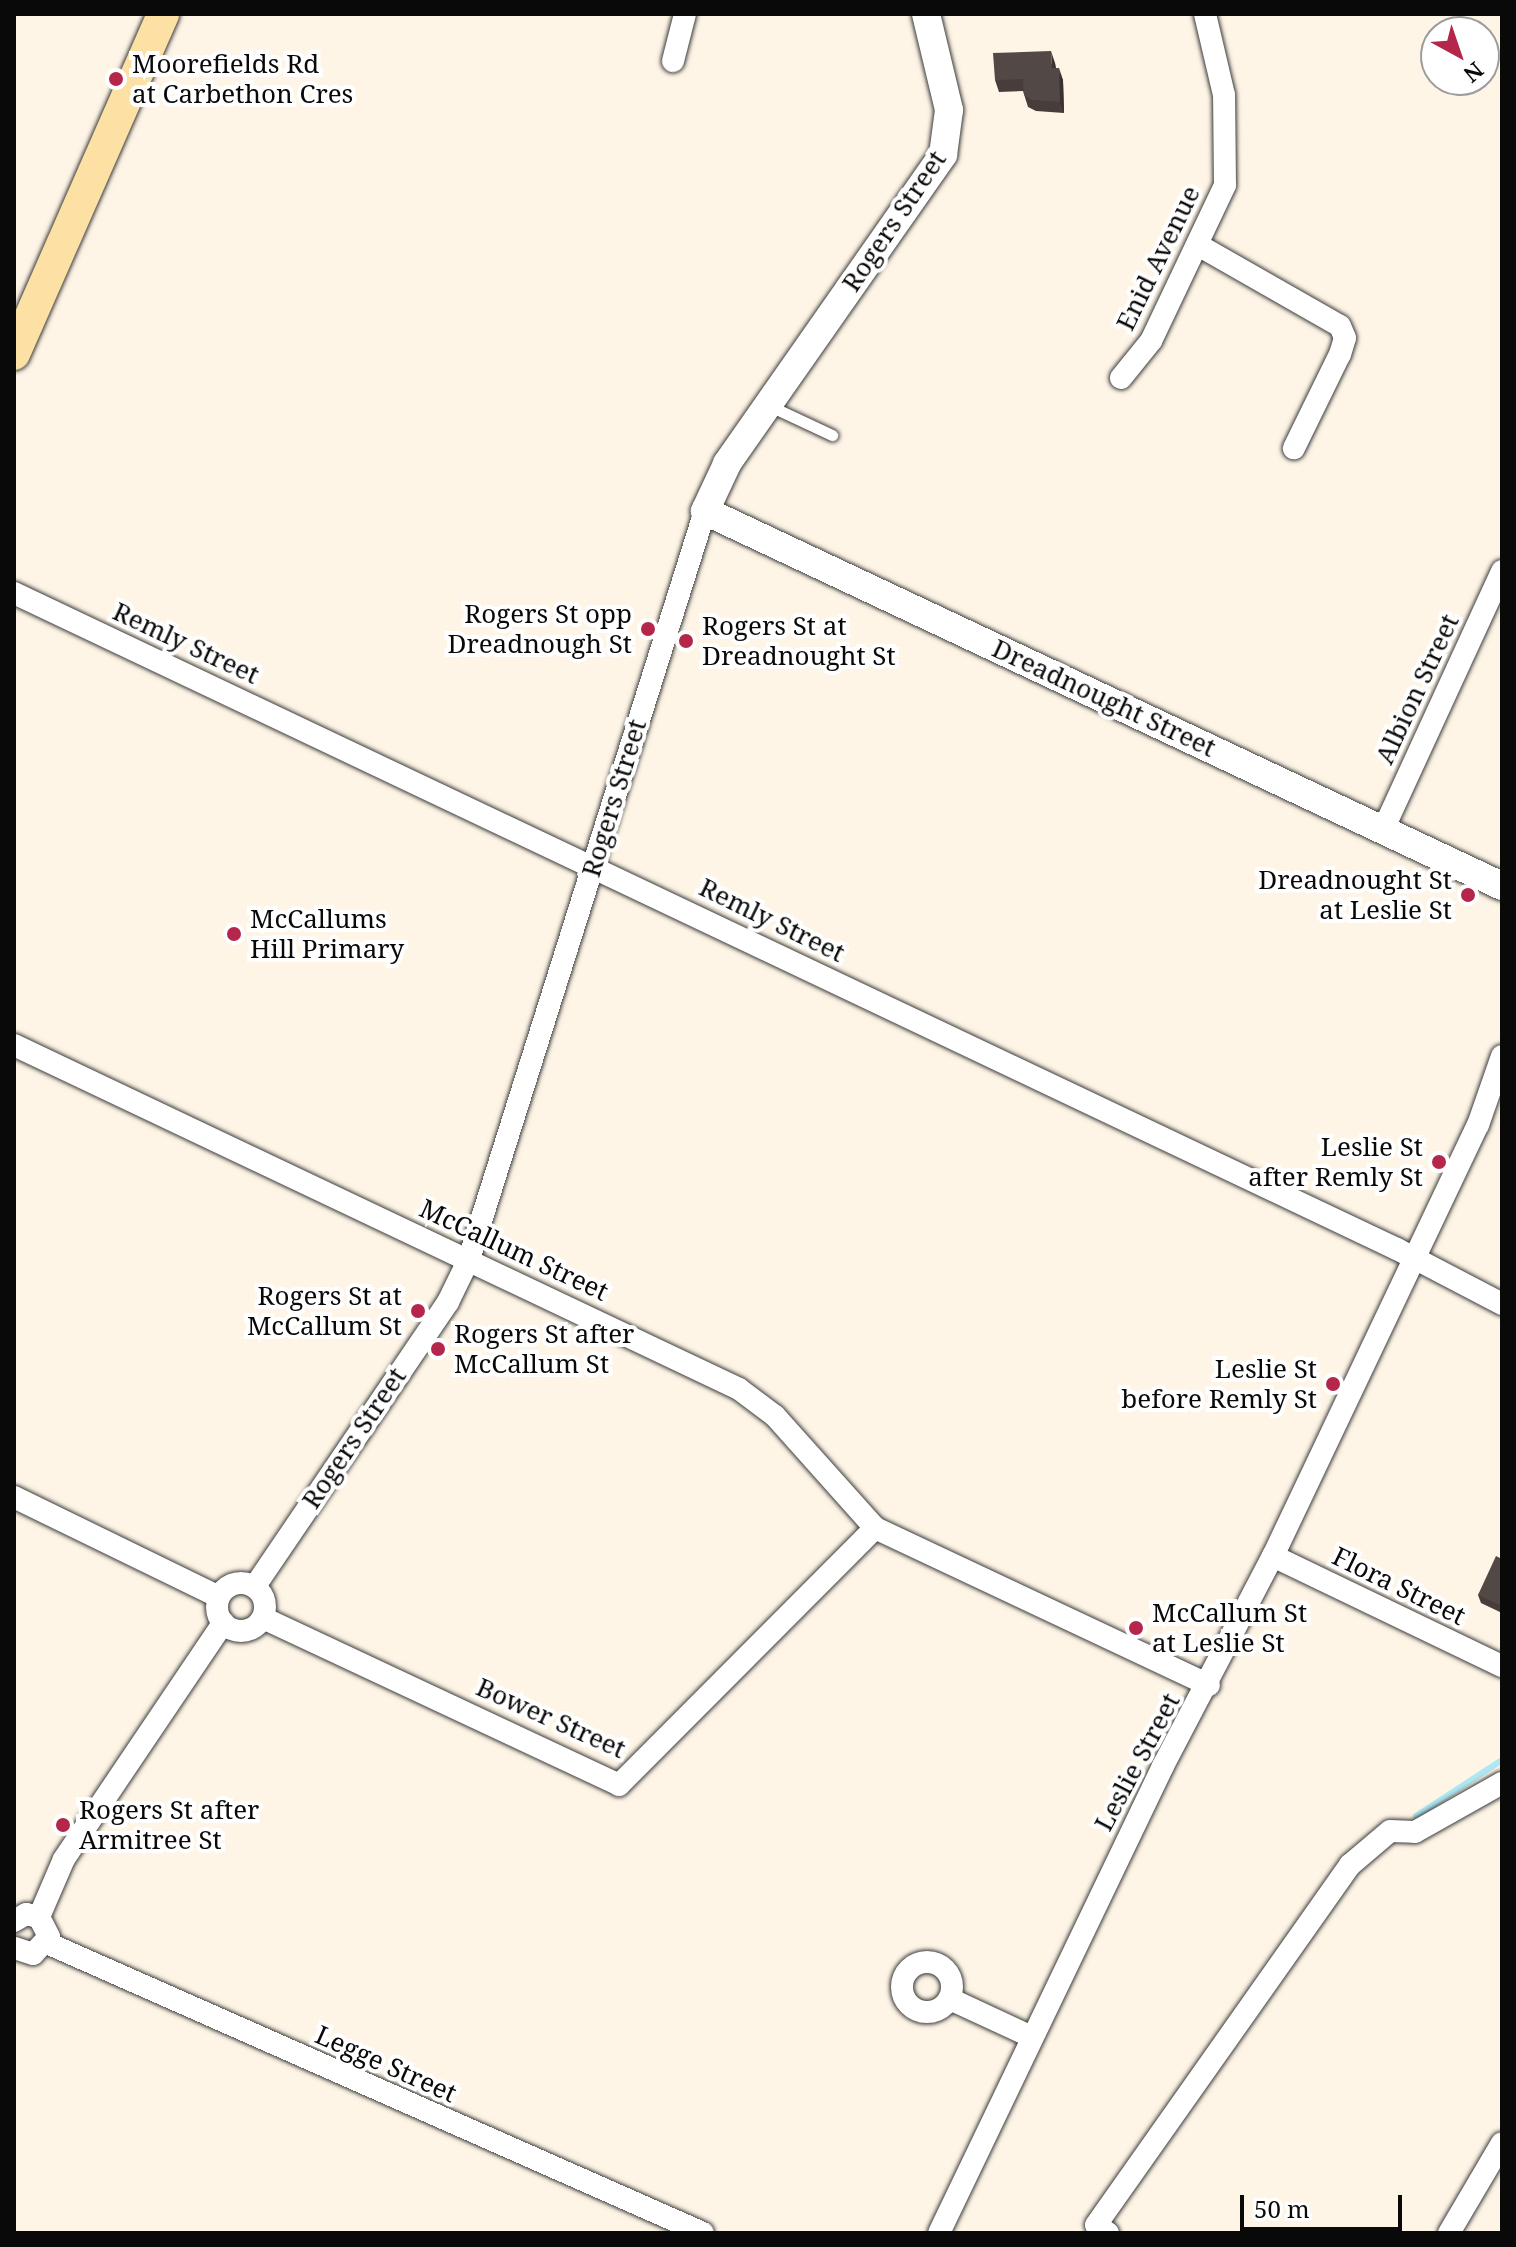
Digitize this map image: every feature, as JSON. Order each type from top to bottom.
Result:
[{"type":"main road","points":[[14,354],[163,14]]},
{"type":"street","points":[[673,61],[685,14]]},
{"type":"street","name":"Rogers Street","points":[[255,1586],[448,1302],[469,1259],[705,511],[727,464],[943,155],[949,110],[926,14]]},
{"type":"street","name":"Enid Avenue","points":[[1121,378],[1151,341],[1225,185],[1228,140],[1224,95],[1205,14]]},
{"type":"street","points":[[1198,245],[1340,326],[1345,338],[1340,354],[1294,448]]},
{"type":"street","name":"Dreadnought Street","points":[[705,511],[1502,886]]},
{"type":"street","name":"Albion Street","points":[[1383,830],[1502,571]]},
{"type":"street","name":"Remly Street","points":[[14,593],[593,866],[1502,1304]]},
{"type":"street","name":"McCallum Street","points":[[14,1045],[739,1389],[775,1416],[875,1528],[1209,1685]]},
{"type":"street","name":"Leslie Street","points":[[939,2233],[1163,1766],[1209,1685],[1273,1556],[1478,1125],[1502,1056]]},
{"type":"street","points":[[14,1497],[219,1597]]},
{"type":"street","name":"Bower Street","points":[[263,1618],[619,1785],[875,1528]]},
{"type":"street","name":"Flora Street","points":[[1273,1556],[1502,1666]]},
{"type":"street","points":[[219,1597],[234,1583],[255,1586],[266,1604],[263,1618],[244,1631],[223,1623]]},
{"type":"street","points":[[39,1917],[64,1859],[223,1623],[219,1597]]},
{"type":"street","points":[[1108,2233],[1096,2225],[1350,1865],[1390,1831],[1415,1832],[1502,1783]]},
{"type":"street","points":[[14,1921],[26,1914],[39,1917],[49,1931],[47,1943],[39,1952],[16,1957]]},
{"type":"street","name":"Legge Street","points":[[47,1943],[703,2233]]},
{"type":"street","points":[[950,1999],[1032,2037]]},
{"type":"street","points":[[1449,2233],[1502,2143]]},
{"type":"lane","points":[[768,405],[832,435]]},
{"type":"building","points":[[1051,51],[1052,68],[1059,68],[1060,102],[1032,100],[1024,95],[1023,79],[995,80],[993,53]]},
{"type":"building","points":[[1496,1556],[1502,1559],[1502,1606],[1478,1595]]},
{"type":"waterway","points":[[1416,1816],[1502,1760]]},
{"type":"place","name":"Moorefields Rd at Carbethon Cres","points":[[116,79]]},
{"type":"place","name":"Rogers St opp Dreadnough St","points":[[648,629]]},
{"type":"place","name":"Rogers St at Dreadnought St","points":[[686,641]]},
{"type":"place","name":"Dreadnought St at Leslie St","points":[[1468,895]]},
{"type":"place","name":"McCallums Hill Primary","points":[[234,934]]},
{"type":"place","name":"Leslie St after Remly St","points":[[1439,1162]]},
{"type":"place","name":"Rogers St at McCallum St","points":[[418,1311]]},
{"type":"place","name":"Rogers St after McCallum St","points":[[438,1349]]},
{"type":"place","name":"Leslie St before Remly St","points":[[1333,1384]]},
{"type":"place","name":"McCallum St at Leslie St","points":[[1136,1628]]},
{"type":"place","name":"Rogers St after Armitree St","points":[[63,1825]]}]
